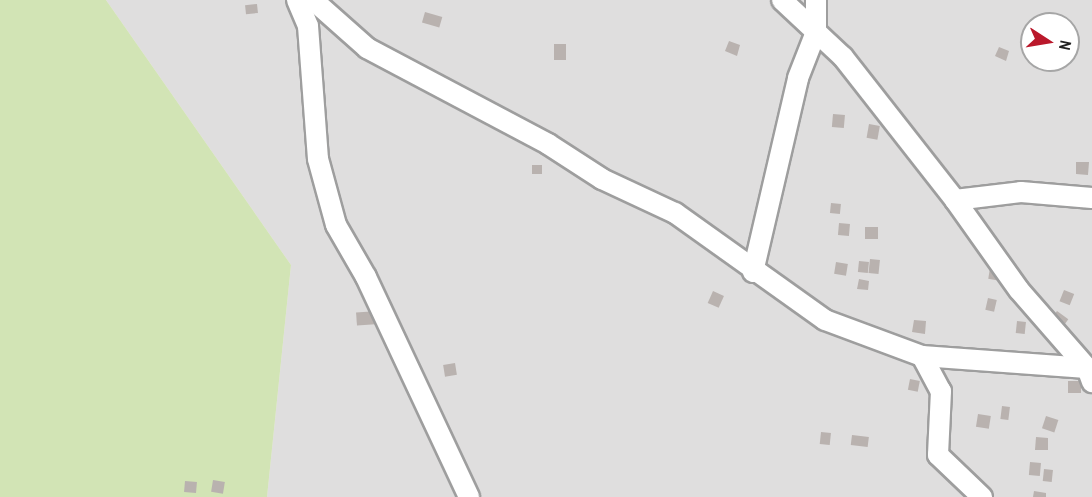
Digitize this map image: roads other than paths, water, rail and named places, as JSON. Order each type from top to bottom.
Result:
[{"type":"street","points":[[297,0],[308,26],[318,159],[336,225],[371,288],[469,497]]},
{"type":"street","points":[[313,0],[367,48],[548,144],[602,179],[675,213],[753,272],[825,320],[922,357],[1090,375]]},
{"type":"street","points":[[782,0],[843,57],[955,200],[1019,290],[1090,375]]},
{"type":"street","points":[[753,272],[798,78],[816,32],[816,0]]},
{"type":"street","points":[[955,200],[1021,192],[1092,198]]},
{"type":"street","points":[[922,357],[941,391],[937,421],[938,455],[982,497]]}]
